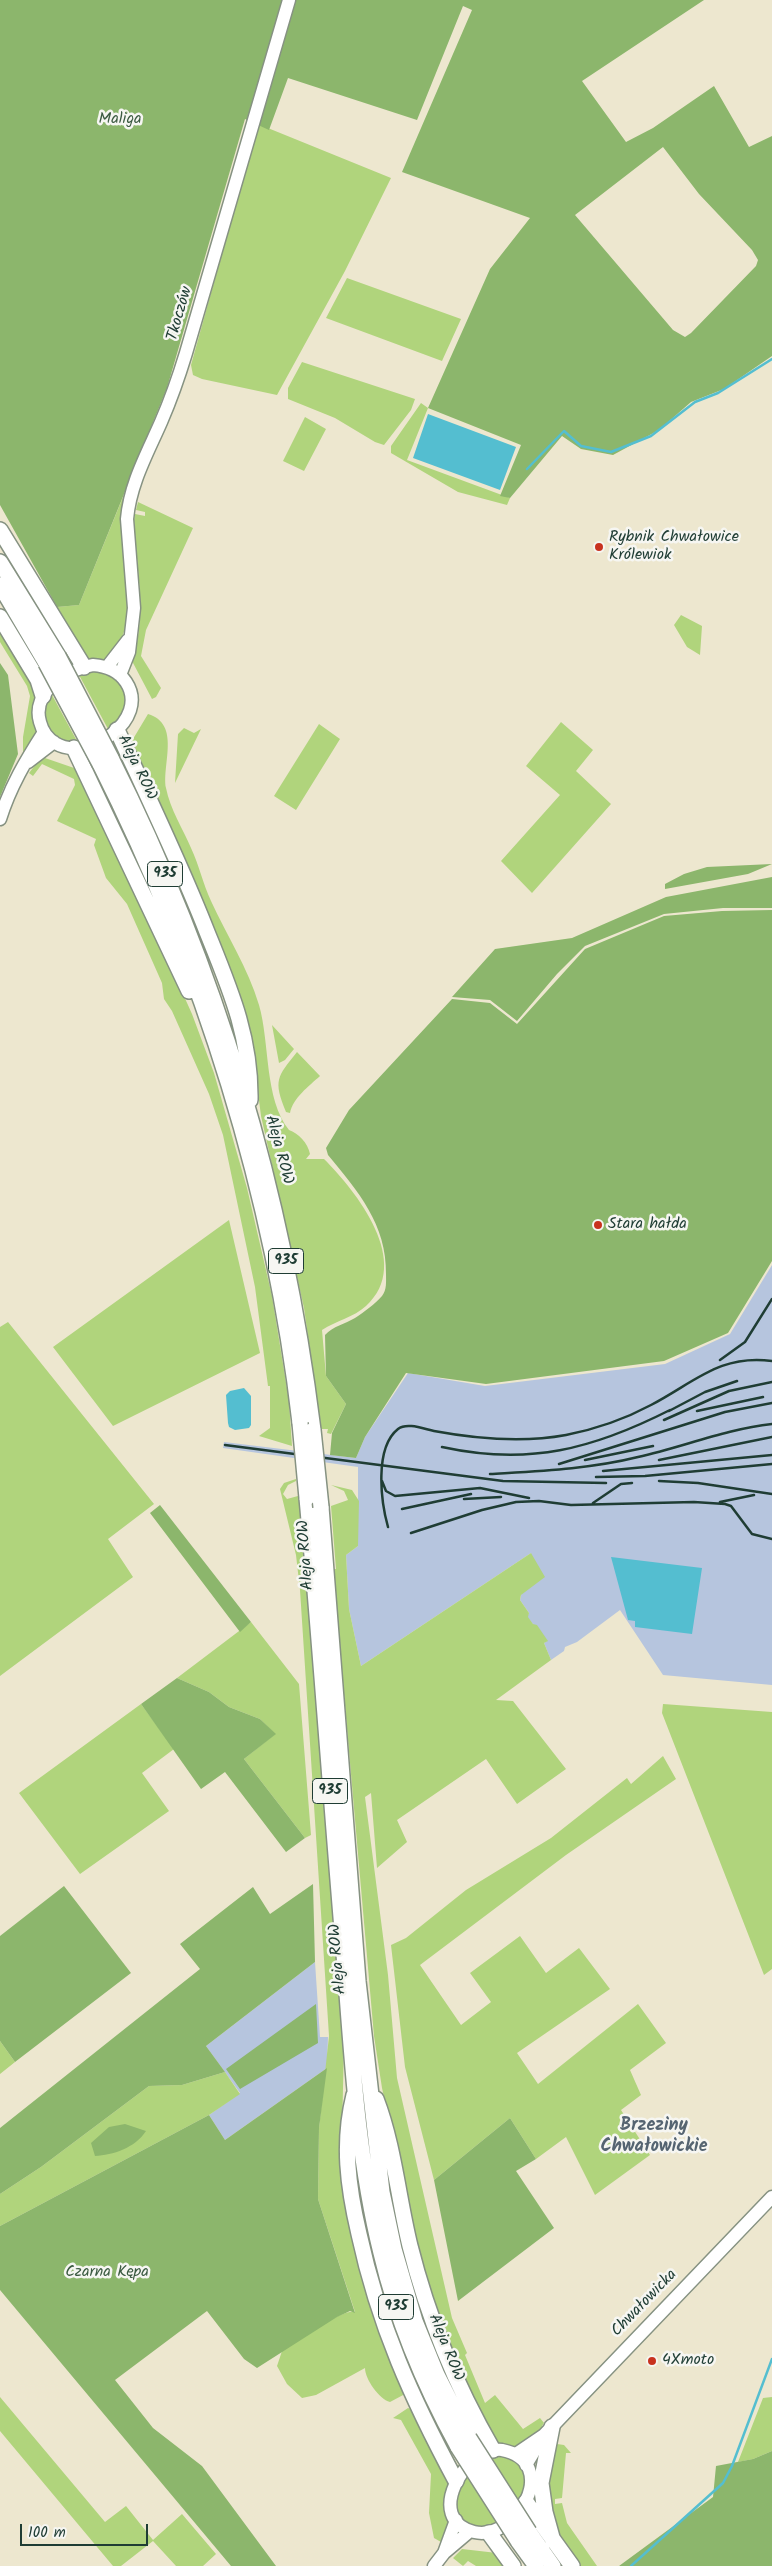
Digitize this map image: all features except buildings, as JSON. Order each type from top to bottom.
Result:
[{"type":"main road","points":[[0,530],[84,667]]},
{"type":"main road","name":"Aleja ROW","points":[[0,562],[106,761],[156,850],[194,945],[224,1029],[250,1114],[284,1252],[314,1430],[358,1981],[363,2081]]},
{"type":"main road","name":"Aleja ROW","points":[[0,585],[52,660]]},
{"type":"main road","points":[[0,617],[38,680],[42,696]]},
{"type":"main road","points":[[117,730],[179,862],[238,1011],[246,1037],[251,1074],[250,1114]]},
{"type":"main road","points":[[74,748],[175,964],[212,1034]]},
{"type":"main road","name":"Aleja ROW","points":[[106,761],[156,885],[212,1034],[240,1124],[270,1248],[287,1338],[300,1423],[363,2081],[382,2192],[398,2265],[429,2358],[463,2442],[523,2537],[536,2566]]},
{"type":"main road","points":[[363,2081],[385,2122],[407,2234],[430,2315],[459,2386],[493,2450]]},
{"type":"main road","points":[[363,2081],[347,2120],[346,2163],[353,2208],[366,2267],[401,2370],[427,2428],[456,2481]]},
{"type":"main road","points":[[548,2431],[541,2483],[544,2506],[554,2541]]},
{"type":"main road","points":[[526,2502],[572,2566]]},
{"type":"main road","points":[[489,2533],[513,2566]]},
{"type":"main road","name":"Aleja ROW","points":[[523,2537],[552,2566]]},
{"type":"street","name":"Tkoczów","points":[[120,675],[129,652],[134,608],[126,519],[128,506],[135,481],[167,407],[184,361],[290,0]]},
{"type":"street","name":"Tkoczów","points":[[107,667],[130,637]]},
{"type":"street","points":[[93,665],[107,667],[120,675],[130,690],[132,704],[126,719],[117,730],[88,746],[74,748],[54,742],[44,732],[38,712],[42,696],[55,683],[84,667],[93,665]]},
{"type":"street","points":[[0,819],[15,780],[24,766],[30,751],[44,732]]},
{"type":"street","points":[[24,766],[54,742]]},
{"type":"street","name":"Chwałowicka","points":[[516,2454],[548,2431],[772,2197]]},
{"type":"street","name":"Chwałowicka","points":[[526,2465],[548,2431]]},
{"type":"street","points":[[493,2450],[516,2454],[526,2465],[532,2481],[526,2502],[503,2526],[489,2533],[470,2531],[456,2520],[450,2502],[451,2492],[456,2481],[478,2458],[493,2450]]},
{"type":"street","points":[[444,2553],[456,2520]]},
{"type":"street","points":[[434,2566],[444,2553],[470,2531]]},
{"type":"shaded area","points":[[772,1265],[772,1685],[663,1675],[620,1610],[577,1642],[565,1647],[564,1651],[551,1660],[544,1643],[547,1641],[527,1617],[529,1613],[520,1600],[531,1553],[361,1666],[349,1609],[346,1555],[358,1546],[358,1467],[223,1448],[224,1442],[356,1458],[365,1437],[408,1373],[485,1386],[665,1364],[730,1334]]},
{"type":"shaded area","points":[[315,1962],[320,2037],[328,2037],[327,2068],[225,2140],[209,2115],[240,2093],[206,2046]]},
{"type":"green space","name":"Maliga","points":[[0,0],[704,0],[582,81],[626,142],[653,128],[714,86],[749,147],[772,136],[772,356],[724,389],[691,402],[659,430],[613,455],[581,449],[562,436],[510,498],[500,496],[521,445],[428,408],[490,269],[530,218],[402,172],[472,10],[463,6],[417,120],[288,78],[269,130],[245,119],[167,388],[79,605],[57,607],[0,505]],"holes":[[[663,147],[699,194],[752,250],[758,260],[756,266],[685,337],[673,330],[575,215]]]},
{"type":"green space","points":[[258,124],[391,178],[345,271],[277,395],[202,379],[193,375],[191,365]]},
{"type":"green space","points":[[347,278],[461,319],[442,361],[326,318]]},
{"type":"green space","points":[[302,362],[415,399],[411,410],[384,445],[375,442],[335,418],[288,399],[288,388]]},
{"type":"green space","points":[[421,403],[428,408],[407,460],[510,498],[507,505],[458,492],[391,453],[391,446]]},
{"type":"green space","points":[[305,417],[326,429],[304,471],[283,461]]},
{"type":"green space","points":[[125,492],[122,537],[128,592],[128,611],[125,628],[119,645],[108,660],[93,660],[87,658],[81,652],[57,607],[79,605]]},
{"type":"green space","points":[[138,502],[193,528],[146,630],[141,656],[161,688],[156,697],[152,699],[132,661],[137,643],[140,609],[134,520],[135,514],[145,516],[145,512],[136,510]]},
{"type":"green space","points":[[681,615],[702,626],[700,655],[687,647],[674,625]]},
{"type":"green space","points":[[0,625],[37,689],[37,732],[23,753],[23,737],[30,696],[27,686],[0,642]]},
{"type":"green space","points":[[0,663],[8,675],[18,754],[0,797]]},
{"type":"green space","points":[[92,671],[104,672],[114,677],[121,684],[124,692],[123,712],[108,729],[79,675]]},
{"type":"green space","points":[[51,693],[78,743],[64,741],[56,737],[47,726],[45,706]]},
{"type":"green space","points":[[148,714],[158,719],[164,726],[167,735],[168,746],[165,778],[170,804],[194,854],[211,901],[243,965],[259,1005],[271,1087],[281,1117],[289,1130],[305,1142],[310,1154],[306,1159],[324,1159],[351,1189],[375,1228],[382,1249],[384,1269],[379,1289],[361,1310],[322,1330],[326,1376],[346,1404],[331,1434],[327,1433],[328,1429],[321,1429],[304,1308],[261,1116],[252,1046],[130,744]]},
{"type":"green space","points":[[561,722],[593,750],[576,771],[611,804],[532,893],[501,861],[560,795],[526,766]]},
{"type":"green space","points":[[319,724],[340,739],[296,810],[274,796]]},
{"type":"green space","points":[[184,728],[194,733],[201,729],[175,783],[178,734]]},
{"type":"green space","points":[[45,758],[77,769],[125,865],[192,1014],[214,1073],[247,1188],[272,1296],[289,1401],[292,1446],[259,1436],[270,1428],[270,1386],[268,1386],[255,1287],[223,1135],[209,1094],[172,1011],[164,999],[162,983],[127,904],[106,878],[94,845],[96,839],[57,821],[75,785],[74,779],[42,764],[33,776],[29,773],[40,759]]},
{"type":"green space","points":[[772,864],[748,874],[665,889],[665,884],[684,874],[707,867]]},
{"type":"green space","points":[[772,877],[772,908],[723,908],[664,914],[585,946],[557,974],[517,1021],[490,1000],[452,997],[495,949],[572,938],[666,897]]},
{"type":"green space","points":[[772,910],[772,1261],[728,1333],[664,1361],[486,1384],[406,1373],[365,1437],[356,1458],[330,1455],[332,1433],[346,1404],[326,1376],[325,1335],[373,1305],[384,1294],[386,1282],[385,1256],[376,1224],[360,1196],[328,1155],[326,1148],[349,1110],[452,999],[490,1003],[517,1024],[585,949],[664,916],[722,911]]},
{"type":"green space","points":[[272,1025],[294,1049],[285,1060],[279,1063]]},
{"type":"green space","points":[[297,1052],[320,1076],[298,1097],[290,1113],[286,1112],[278,1086],[281,1074]]},
{"type":"green space","points":[[229,1220],[260,1353],[113,1426],[53,1347]]},
{"type":"green space","points":[[8,1322],[154,1504],[108,1539],[133,1577],[0,1676],[0,1327]]},
{"type":"green space","points":[[296,1479],[296,1481],[288,1485],[283,1494],[287,1499],[298,1496],[300,1498],[344,2043],[342,2133],[405,2394],[390,2402],[381,2397],[373,2388],[367,2378],[365,2368],[316,2395],[302,2398],[287,2384],[277,2366],[282,2351],[329,2321],[348,2312],[355,2312],[318,2199],[319,2128],[329,2036],[300,1590],[296,1555],[280,1489],[284,1483]]},
{"type":"green space","points":[[331,1485],[352,1490],[359,1501],[358,1546],[346,1555],[349,1609],[361,1666],[531,1553],[545,1577],[521,1595],[520,1600],[529,1613],[528,1617],[533,1624],[537,1625],[548,1641],[544,1643],[551,1660],[496,1700],[513,1701],[566,1769],[517,1804],[486,1759],[397,1820],[407,1842],[377,1868],[371,1793],[365,1797],[388,1975],[397,2078],[452,2318],[485,2403],[495,2395],[523,2429],[540,2418],[544,2423],[543,2428],[517,2448],[498,2444],[481,2419],[428,2294],[382,2088],[374,2036],[333,1569],[336,1569],[331,1506],[348,1500],[344,1491]]},
{"type":"green space","points":[[160,1505],[251,1622],[240,1632],[150,1513]]},
{"type":"green space","points":[[251,1622],[299,1684],[311,1835],[305,1838],[244,1759],[275,1734],[260,1719],[229,1707],[209,1692],[177,1678]]},
{"type":"green space","points":[[177,1678],[209,1692],[229,1707],[260,1719],[276,1734],[244,1759],[305,1838],[286,1852],[225,1772],[201,1789],[141,1704]]},
{"type":"green space","points":[[141,1704],[174,1749],[142,1773],[169,1811],[80,1874],[19,1793]]},
{"type":"green space","points":[[663,1704],[772,1712],[772,1969],[764,1975],[662,1713]]},
{"type":"green space","points":[[663,1756],[676,1779],[566,1855],[420,1965],[461,2025],[491,2002],[470,1973],[520,1936],[546,1973],[579,1948],[610,1989],[517,2053],[538,2084],[638,2004],[666,2043],[630,2070],[641,2095],[621,2110],[650,2155],[595,2195],[566,2137],[536,2159],[510,2118],[434,2180],[405,2067],[391,1945],[406,1938],[466,1890],[551,1838],[627,1778],[631,1784]]},
{"type":"green space","points":[[313,1884],[315,1962],[206,2046],[225,2072],[182,2085],[149,2086],[41,2167],[0,2194],[0,2128],[200,1969],[180,1944],[253,1887],[270,1914]]},
{"type":"green space","points":[[64,1886],[131,1973],[15,2062],[0,2041],[0,1936]]},
{"type":"green space","points":[[316,2004],[318,2043],[240,2089],[226,2069]]},
{"type":"green space","points":[[0,2041],[15,2062],[0,2074]]},
{"type":"green space","name":"Czarna Kępa","points":[[327,2068],[319,2128],[318,2199],[355,2313],[350,2311],[337,2317],[257,2368],[244,2359],[207,2311],[115,2380],[153,2428],[202,2466],[276,2566],[231,2566],[0,2290],[0,2226],[209,2115],[225,2140]]},
{"type":"green space","points":[[225,2072],[240,2094],[209,2115],[0,2226],[0,2194],[41,2167],[149,2086],[182,2085]]},
{"type":"green space","points":[[510,2118],[536,2159],[516,2171],[554,2228],[458,2301],[434,2180]]},
{"type":"green space","points":[[125,2124],[146,2131],[136,2142],[123,2150],[95,2156],[91,2143],[109,2127]]},
{"type":"green space","points":[[0,2397],[105,2522],[126,2506],[153,2540],[182,2514],[216,2554],[203,2566],[176,2566],[153,2541],[121,2566],[113,2566],[0,2431]]},
{"type":"green space","points":[[772,2397],[772,2451],[753,2459],[738,2462],[763,2398]]},
{"type":"green space","points":[[408,2408],[413,2410],[449,2481],[446,2496],[451,2520],[444,2540],[441,2542],[434,2538],[429,2513],[431,2474],[401,2420],[393,2418]]},
{"type":"green space","points":[[557,2444],[564,2445],[571,2453],[566,2453],[562,2498],[555,2499],[555,2504],[562,2503],[567,2523],[597,2566],[580,2566],[560,2538],[554,2524],[549,2501],[548,2477]]},
{"type":"green space","points":[[772,2451],[772,2566],[619,2566],[713,2497],[716,2466],[753,2459]]},
{"type":"green space","points":[[502,2455],[516,2461],[524,2472],[525,2485],[519,2499],[510,2512],[497,2522],[484,2527],[470,2525],[459,2515],[456,2507],[459,2490],[469,2472],[483,2459]]},
{"type":"green space","points":[[462,2549],[497,2553],[508,2566],[476,2566],[468,2561],[463,2566],[453,2558]]},
{"type":"water","points":[[428,414],[516,447],[500,490],[413,458]]},
{"type":"water","points":[[244,1388],[251,1396],[251,1425],[249,1428],[235,1430],[229,1427],[226,1395],[230,1391]]},
{"type":"water","points":[[611,1557],[702,1568],[692,1634],[635,1627],[635,1621],[628,1620]]},
{"type":"waterway","points":[[527,469],[564,431],[581,446],[611,452],[651,436],[695,402],[718,393],[772,359]]},
{"type":"waterway","points":[[631,2566],[723,2483],[732,2466],[772,2359]]},
{"type":"railway","points":[[720,1360],[745,1342],[772,1299]]},
{"type":"railway","points":[[388,1527],[383,1504],[382,1462],[390,1438],[402,1427],[416,1427],[450,1434],[500,1439],[533,1439],[566,1435],[599,1427],[631,1415],[722,1366],[754,1360],[772,1361]]},
{"type":"railway","points":[[669,1411],[705,1392],[737,1381]]},
{"type":"railway","points":[[664,1420],[729,1391],[772,1382]]},
{"type":"railway","points":[[697,1411],[763,1397]]},
{"type":"railway","points":[[559,1464],[725,1412],[772,1403]]},
{"type":"railway","points":[[442,1447],[503,1455],[532,1454],[560,1450],[614,1435],[670,1410]]},
{"type":"railway","points":[[490,1474],[564,1469],[620,1461],[721,1434],[772,1424]]},
{"type":"railway","points":[[659,1460],[772,1437]]},
{"type":"railway","points":[[225,1445],[503,1481],[606,1483]]},
{"type":"railway","points":[[585,1460],[653,1446]]},
{"type":"railway","points":[[603,1471],[772,1455]]},
{"type":"railway","points":[[596,1477],[645,1476],[772,1464]]},
{"type":"railway","points":[[382,1481],[386,1491],[395,1496],[480,1488],[529,1498]]},
{"type":"railway","points":[[659,1481],[698,1483],[772,1494]]},
{"type":"railway","points":[[593,1503],[621,1484],[632,1483]]},
{"type":"railway","points":[[402,1509],[471,1494]]},
{"type":"railway","points":[[720,1502],[754,1495]]},
{"type":"railway","points":[[464,1499],[501,1497]]},
{"type":"railway","points":[[411,1533],[482,1510],[516,1502],[539,1501],[571,1505],[694,1502],[731,1506],[752,1534],[772,1539]]},
{"type":"place","name":"Rybnik Chwałowice Królewiok","points":[[599,547]]},
{"type":"place","name":"Stara hałda","points":[[598,1225]]},
{"type":"place","name":"4Xmoto","points":[[652,2361]]},
{"type":"district","name":"Brzeziny Chwałowickie","points":[[654,2137]]}]
